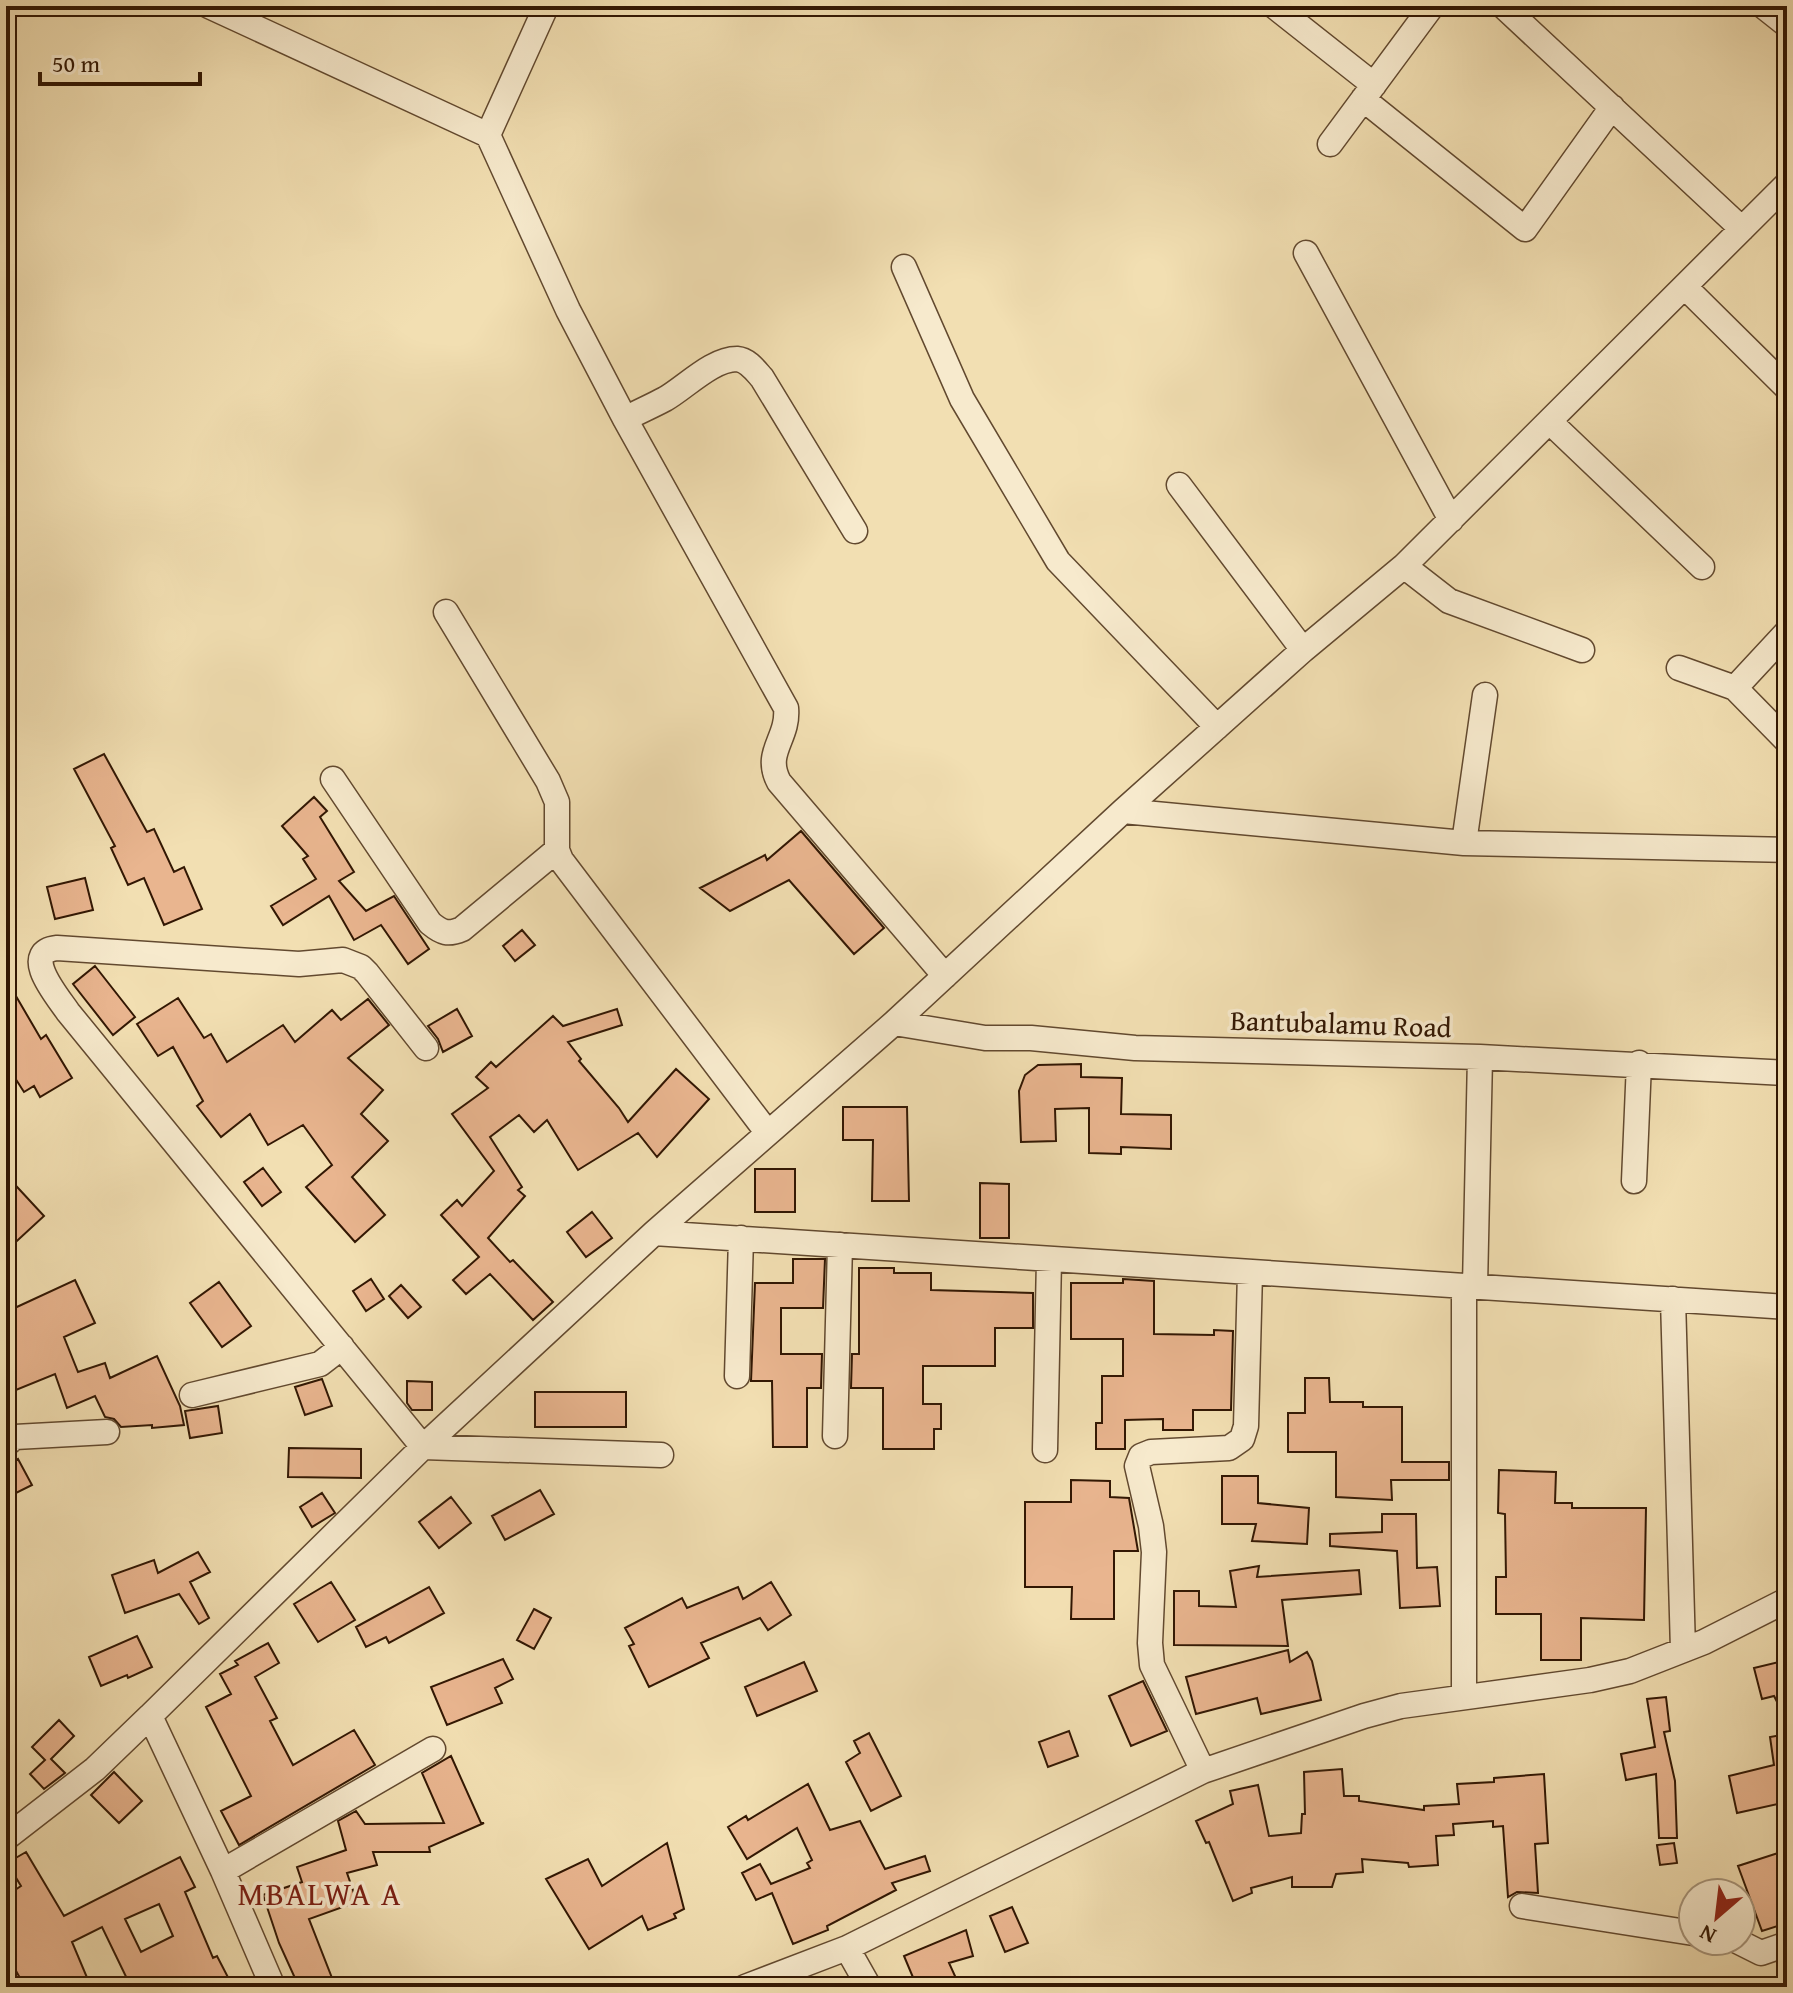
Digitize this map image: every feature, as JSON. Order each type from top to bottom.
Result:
[{"type":"street","points":[[209,6],[488,135],[550,275],[625,419],[786,708],[788,721],[774,752],[771,768],[779,782],[945,976]]},
{"type":"street","points":[[488,135],[545,9],[540,6]]},
{"type":"street","points":[[1330,144],[1432,6]]},
{"type":"street","points":[[1503,6],[1742,229]]},
{"type":"street","points":[[1763,6],[1787,25]]},
{"type":"street","points":[[1281,8],[1369,92],[1525,229],[1612,107]]},
{"type":"street","points":[[6,1838],[95,1769],[423,1447],[654,1233],[894,1023],[1303,650],[1404,566],[1787,184]]},
{"type":"street","points":[[1306,253],[1451,520]]},
{"type":"street","points":[[904,267],[962,399],[1058,561],[1217,727]]},
{"type":"street","points":[[1685,287],[1787,388]]},
{"type":"street","points":[[625,419],[729,360],[747,362],[762,378],[855,531]]},
{"type":"street","points":[[1550,422],[1702,567]]},
{"type":"street","points":[[1179,485],[1303,650]]},
{"type":"street","points":[[1404,566],[1449,601],[1582,650]]},
{"type":"street","points":[[446,612],[548,781],[559,811],[557,850],[561,860],[767,1132]]},
{"type":"street","points":[[1735,688],[1787,632]]},
{"type":"street","points":[[1679,668],[1735,688],[1787,741]]},
{"type":"street","points":[[1464,843],[1485,695]]},
{"type":"street","points":[[333,779],[430,923],[440,932],[450,934],[462,929],[557,850]]},
{"type":"street","points":[[1123,811],[1464,843],[1787,850]]},
{"type":"street","points":[[426,1048],[367,973],[361,967],[343,960],[299,964],[57,948],[44,952],[40,958],[39,964],[45,977],[68,1012],[423,1447],[661,1455]]},
{"type":"street","name":"Bantubalamu Road","points":[[894,1023],[985,1038],[1031,1038],[1135,1048],[1639,1063],[1787,1073]]},
{"type":"street","points":[[1464,1696],[1470,1286],[1480,1057]]},
{"type":"street","points":[[1634,1181],[1639,1063]]},
{"type":"street","points":[[654,1233],[1787,1307]]},
{"type":"street","points":[[737,1376],[741,1238]]},
{"type":"street","points":[[835,1436],[840,1245]]},
{"type":"street","points":[[1045,1450],[1049,1259]]},
{"type":"street","points":[[1203,1771],[1152,1665],[1154,1552],[1137,1466],[1141,1456],[1151,1452],[1229,1448],[1242,1439],[1246,1426],[1250,1272]]},
{"type":"street","points":[[1673,1299],[1683,1650]]},
{"type":"street","points":[[192,1395],[320,1364],[342,1347]]},
{"type":"street","points":[[6,1444],[15,1437],[107,1432]]},
{"type":"street","points":[[745,1987],[847,1948],[1203,1771],[1401,1706],[1590,1680],[1630,1671],[1683,1650],[1787,1600]]},
{"type":"street","points":[[150,1716],[223,1871],[273,1987]]},
{"type":"street","points":[[223,1871],[433,1749]]},
{"type":"street","points":[[1522,1906],[1677,1930]]},
{"type":"street","points":[[1757,1951],[1761,1953],[1787,1944]]},
{"type":"street","points":[[847,1948],[869,1987]]},
{"type":"building","points":[[104,754],[147,832],[154,829],[174,872],[184,867],[202,909],[164,925],[144,878],[128,885],[111,848],[115,846],[74,769]]},
{"type":"building","points":[[314,797],[327,811],[320,817],[354,872],[339,881],[366,911],[394,896],[429,949],[408,964],[381,925],[354,940],[329,896],[283,925],[271,906],[316,879],[303,859],[308,856],[282,826]]},
{"type":"building","points":[[801,831],[884,928],[854,954],[789,880],[730,911],[700,888],[765,855],[767,860]]},
{"type":"building","points":[[85,878],[93,910],[55,919],[47,887]]},
{"type":"building","points":[[522,930],[535,945],[515,961],[503,946]]},
{"type":"building","points":[[95,966],[135,1017],[113,1035],[73,984]]},
{"type":"building","points":[[6,979],[41,1039],[46,1035],[72,1078],[40,1097],[34,1086],[24,1092],[6,1064]]},
{"type":"building","points":[[178,998],[204,1038],[211,1034],[227,1062],[283,1025],[295,1042],[332,1010],[341,1020],[368,999],[389,1025],[348,1058],[383,1090],[361,1114],[388,1141],[352,1177],[385,1215],[355,1242],[306,1187],[332,1165],[303,1125],[268,1145],[250,1114],[221,1137],[197,1106],[203,1101],[173,1047],[158,1056],[137,1024]]},
{"type":"building","points":[[457,1009],[472,1036],[443,1052],[428,1026]]},
{"type":"building","points":[[617,1009],[622,1025],[568,1042],[581,1059],[579,1061],[628,1122],[676,1069],[709,1099],[657,1157],[638,1133],[578,1170],[547,1120],[534,1132],[519,1115],[490,1137],[522,1187],[518,1190],[525,1196],[488,1238],[553,1302],[533,1320],[490,1274],[466,1294],[453,1280],[479,1257],[441,1215],[457,1200],[462,1206],[494,1171],[452,1114],[488,1088],[476,1077],[491,1062],[496,1067],[553,1016],[563,1026]]},
{"type":"building","points":[[1081,1064],[1081,1077],[1122,1078],[1121,1114],[1171,1115],[1171,1149],[1121,1147],[1121,1154],[1089,1153],[1089,1108],[1055,1109],[1056,1141],[1021,1142],[1019,1091],[1025,1075],[1038,1065]]},
{"type":"building","points":[[843,1107],[907,1107],[909,1201],[872,1201],[873,1140],[843,1140]]},
{"type":"building","points":[[263,1168],[281,1192],[262,1206],[244,1182]]},
{"type":"building","points":[[755,1169],[795,1169],[795,1212],[755,1212]]},
{"type":"building","points":[[6,1175],[44,1216],[6,1251]]},
{"type":"building","points":[[980,1183],[1009,1184],[1009,1238],[980,1238]]},
{"type":"building","points":[[592,1212],[612,1238],[586,1257],[567,1232]]},
{"type":"building","points":[[793,1259],[825,1259],[823,1308],[781,1308],[781,1354],[822,1354],[821,1388],[807,1388],[807,1447],[773,1447],[772,1381],[751,1381],[755,1283],[793,1283]]},
{"type":"building","points":[[859,1268],[894,1268],[894,1273],[931,1273],[931,1290],[1033,1293],[1033,1328],[995,1328],[995,1366],[923,1366],[923,1404],[941,1404],[941,1429],[934,1429],[934,1449],[883,1449],[883,1388],[851,1388],[852,1354],[859,1354]]},
{"type":"building","points":[[371,1279],[384,1299],[366,1311],[353,1291]]},
{"type":"building","points":[[1123,1279],[1154,1281],[1154,1334],[1214,1335],[1214,1330],[1233,1331],[1231,1410],[1193,1410],[1193,1430],[1163,1430],[1163,1419],[1125,1420],[1125,1449],[1096,1449],[1096,1423],[1102,1423],[1102,1376],[1123,1376],[1123,1339],[1071,1339],[1071,1283],[1123,1283]]},
{"type":"building","points":[[75,1280],[95,1323],[64,1337],[78,1372],[105,1363],[110,1378],[157,1356],[180,1406],[184,1425],[121,1427],[114,1419],[105,1417],[95,1396],[67,1408],[55,1374],[6,1394],[6,1312]]},
{"type":"building","points":[[219,1282],[251,1326],[222,1347],[190,1303]]},
{"type":"building","points":[[401,1285],[421,1307],[408,1318],[389,1296]]},
{"type":"building","points":[[1305,1378],[1329,1378],[1330,1402],[1363,1402],[1363,1407],[1402,1407],[1402,1462],[1449,1462],[1449,1480],[1391,1480],[1392,1500],[1336,1497],[1336,1452],[1288,1452],[1288,1413],[1305,1413]]},
{"type":"building","points":[[322,1379],[332,1406],[305,1415],[295,1387]]},
{"type":"building","points":[[407,1381],[432,1382],[432,1410],[412,1410],[407,1403]]},
{"type":"building","points":[[535,1392],[626,1392],[626,1427],[535,1427]]},
{"type":"building","points":[[218,1406],[222,1433],[190,1438],[185,1411]]},
{"type":"building","points":[[289,1448],[361,1449],[361,1478],[288,1477]]},
{"type":"building","points":[[18,1459],[32,1485],[6,1498],[6,1466]]},
{"type":"building","points":[[1499,1470],[1556,1472],[1555,1503],[1572,1503],[1572,1508],[1646,1508],[1644,1620],[1581,1618],[1581,1660],[1541,1660],[1541,1614],[1496,1614],[1496,1577],[1506,1577],[1505,1514],[1498,1513]]},
{"type":"building","points":[[1222,1476],[1258,1476],[1258,1503],[1309,1508],[1307,1544],[1252,1541],[1256,1524],[1222,1524]]},
{"type":"building","points":[[1071,1480],[1110,1481],[1110,1497],[1129,1498],[1138,1551],[1114,1551],[1114,1619],[1071,1619],[1072,1587],[1025,1587],[1025,1502],[1071,1502]]},
{"type":"building","points":[[540,1490],[554,1514],[505,1540],[492,1516]]},
{"type":"building","points":[[322,1493],[335,1513],[312,1527],[300,1507]]},
{"type":"building","points":[[451,1497],[471,1523],[439,1548],[419,1522]]},
{"type":"building","points":[[1382,1514],[1416,1514],[1417,1568],[1437,1567],[1440,1606],[1400,1608],[1397,1551],[1330,1546],[1330,1534],[1382,1532]]},
{"type":"building","points":[[198,1552],[210,1572],[190,1582],[209,1618],[199,1624],[179,1594],[125,1613],[112,1575],[154,1560],[158,1573]]},
{"type":"building","points":[[1259,1566],[1257,1577],[1359,1570],[1361,1594],[1282,1600],[1288,1646],[1174,1645],[1174,1591],[1199,1591],[1199,1606],[1236,1607],[1230,1571]]},
{"type":"building","points":[[331,1582],[355,1620],[318,1642],[294,1604]]},
{"type":"building","points":[[771,1582],[791,1615],[768,1630],[760,1618],[701,1643],[709,1658],[649,1687],[629,1646],[634,1644],[625,1628],[682,1598],[687,1608],[738,1587],[743,1599]]},
{"type":"building","points":[[429,1587],[444,1613],[389,1643],[386,1637],[366,1647],[356,1627]]},
{"type":"building","points":[[534,1609],[551,1618],[534,1649],[517,1640]]},
{"type":"building","points":[[137,1636],[152,1667],[101,1686],[89,1657]]},
{"type":"building","points":[[268,1643],[279,1663],[255,1677],[277,1718],[270,1721],[293,1765],[354,1730],[375,1765],[239,1845],[221,1811],[251,1796],[206,1707],[231,1694],[220,1674],[238,1665],[235,1661]]},
{"type":"building","points":[[1288,1650],[1290,1662],[1307,1652],[1321,1700],[1261,1714],[1257,1698],[1196,1714],[1186,1677]]},
{"type":"building","points":[[503,1659],[513,1679],[495,1688],[502,1703],[447,1725],[431,1687]]},
{"type":"building","points":[[1787,1660],[1787,1721],[1774,1696],[1762,1699],[1754,1668]]},
{"type":"building","points":[[804,1662],[817,1691],[757,1716],[745,1687]]},
{"type":"building","points":[[1143,1681],[1167,1731],[1131,1746],[1109,1696]]},
{"type":"building","points":[[1666,1697],[1670,1731],[1664,1732],[1675,1781],[1677,1838],[1659,1838],[1656,1774],[1626,1780],[1621,1754],[1655,1747],[1647,1699]]},
{"type":"building","points":[[59,1720],[74,1736],[51,1759],[65,1773],[44,1789],[30,1774],[45,1760],[32,1747]]},
{"type":"building","points":[[1069,1731],[1078,1756],[1048,1767],[1039,1742]]},
{"type":"building","points":[[869,1733],[901,1796],[871,1811],[846,1762],[860,1753],[854,1741]]},
{"type":"building","points":[[1787,1734],[1787,1802],[1737,1813],[1729,1776],[1774,1765],[1770,1737]]},
{"type":"building","points":[[451,1756],[481,1823],[484,1823],[429,1847],[430,1852],[373,1852],[377,1865],[347,1873],[357,1902],[309,1919],[332,1978],[312,1987],[299,1987],[279,1943],[263,1895],[302,1882],[297,1867],[346,1850],[338,1821],[356,1811],[365,1824],[444,1823],[422,1773]]},
{"type":"building","points":[[1342,1769],[1344,1796],[1359,1796],[1359,1801],[1424,1810],[1424,1806],[1459,1804],[1457,1784],[1544,1774],[1548,1843],[1535,1844],[1538,1893],[1517,1892],[1508,1897],[1503,1826],[1493,1827],[1493,1821],[1453,1824],[1454,1835],[1436,1836],[1438,1865],[1409,1867],[1408,1863],[1362,1859],[1363,1872],[1336,1874],[1332,1887],[1292,1887],[1292,1877],[1251,1888],[1252,1893],[1233,1901],[1209,1842],[1206,1843],[1196,1821],[1233,1804],[1230,1791],[1258,1785],[1269,1836],[1301,1833],[1302,1814],[1305,1814],[1304,1772]]},
{"type":"building","points":[[114,1772],[142,1801],[119,1823],[91,1795]]},
{"type":"building","points":[[808,1784],[830,1830],[860,1821],[885,1869],[925,1856],[930,1871],[892,1883],[896,1890],[827,1926],[828,1930],[793,1944],[772,1893],[756,1900],[742,1873],[760,1864],[771,1884],[810,1868],[807,1863],[812,1860],[797,1828],[747,1859],[728,1827],[746,1816],[748,1820]]},
{"type":"building","points":[[667,1843],[684,1909],[674,1914],[676,1918],[648,1930],[642,1916],[589,1949],[546,1879],[588,1859],[602,1886]]},
{"type":"building","points":[[1674,1843],[1677,1863],[1660,1865],[1657,1845]]},
{"type":"building","points":[[26,1852],[64,1916],[180,1857],[195,1887],[185,1892],[213,1958],[217,1956],[233,1987],[131,1987],[102,1927],[72,1942],[91,1987],[25,1987],[6,1953],[6,1896],[21,1886],[7,1863]],"holes":[[[159,1904],[173,1936],[141,1952],[125,1919]]]},
{"type":"building","points":[[1778,1853],[1787,1879],[1787,1923],[1762,1931],[1757,1917],[1757,1877],[1742,1877],[1738,1866]]},
{"type":"building","points":[[1012,1907],[1028,1943],[1005,1952],[990,1916]]},
{"type":"building","points":[[966,1930],[973,1956],[949,1963],[960,1987],[917,1987],[904,1956]]},
{"type":"district","name":"MBALWA A","points":[[320,1893]]}]
